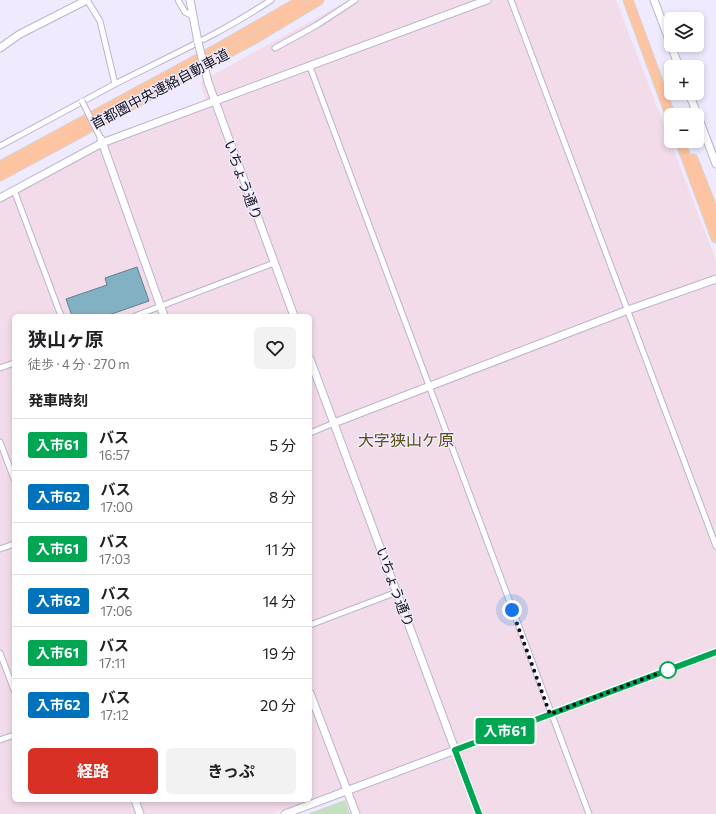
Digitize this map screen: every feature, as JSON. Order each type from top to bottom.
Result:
[{"type":"highway","name":"首都圏中央連絡自動車道","points":[[0,176],[287,20],[319,0]]},
{"type":"highway","points":[[287,20],[322,0]]},
{"type":"highway","points":[[628,0],[668,108]]},
{"type":"highway","points":[[633,0],[673,108]]},
{"type":"highway","name":"首都圏中央連絡自動車道","points":[[0,166],[220,47],[300,1]]},
{"type":"highway","points":[[683,148],[716,238]]},
{"type":"highway","points":[[689,148],[716,218]]},
{"type":"street","points":[[0,48],[20,34],[87,0],[100,22],[115,84]]},
{"type":"street","points":[[178,0],[185,12],[192,16]]},
{"type":"street","name":"いちょう通り","points":[[190,0],[198,42],[214,101],[293,314]]},
{"type":"street","points":[[0,146],[82,101],[198,42],[255,11],[271,0]]},
{"type":"street","points":[[275,48],[317,25],[355,0]]},
{"type":"street","points":[[0,198],[101,140],[310,67],[487,0]]},
{"type":"street","points":[[511,0],[716,546]]},
{"type":"street","points":[[654,0],[664,26]]},
{"type":"street","points":[[310,67],[550,714],[589,814]]},
{"type":"street","points":[[692,100],[716,164]]},
{"type":"street","points":[[82,101],[101,140],[163,314]]},
{"type":"street","points":[[14,190],[60,314]]},
{"type":"street","points":[[139,314],[274,263]]},
{"type":"street","points":[[312,431],[430,388],[628,310],[716,280]]},
{"type":"street","points":[[0,368],[12,364]]},
{"type":"street","name":"いちょう通り","points":[[312,364],[479,814]]},
{"type":"street","points":[[0,442],[12,473]]},
{"type":"street","points":[[0,549],[12,545]]},
{"type":"street","points":[[312,624],[397,592]]},
{"type":"street","points":[[285,814],[716,652]]},
{"type":"street","points":[[0,653],[12,685]]},
{"type":"street","points":[[312,698],[356,814]]},
{"type":"street","points":[[0,740],[12,736]]},
{"type":"street","points":[[136,802],[140,814]]},
{"type":"shaded area","points":[[349,0],[616,0],[664,125],[664,148],[673,148],[716,260],[716,814],[360,814],[349,786],[312,799],[312,314],[12,314],[12,802],[305,802],[272,814],[0,814],[0,201],[103,143],[208,106],[200,82]]},
{"type":"green space","points":[[345,800],[350,814],[307,814]]},
{"type":"water","points":[[137,267],[149,301],[112,314],[71,314],[66,299],[107,285],[105,278]]},
{"type":"bus line","name":"入市61","points":[[479,814],[455,750],[716,652]]},
{"type":"district","name":"大字狭山ケ原","points":[[406,440]]},
{"type":"route","points":[[512,610],[550,714],[675,667],[668,670]]}]
